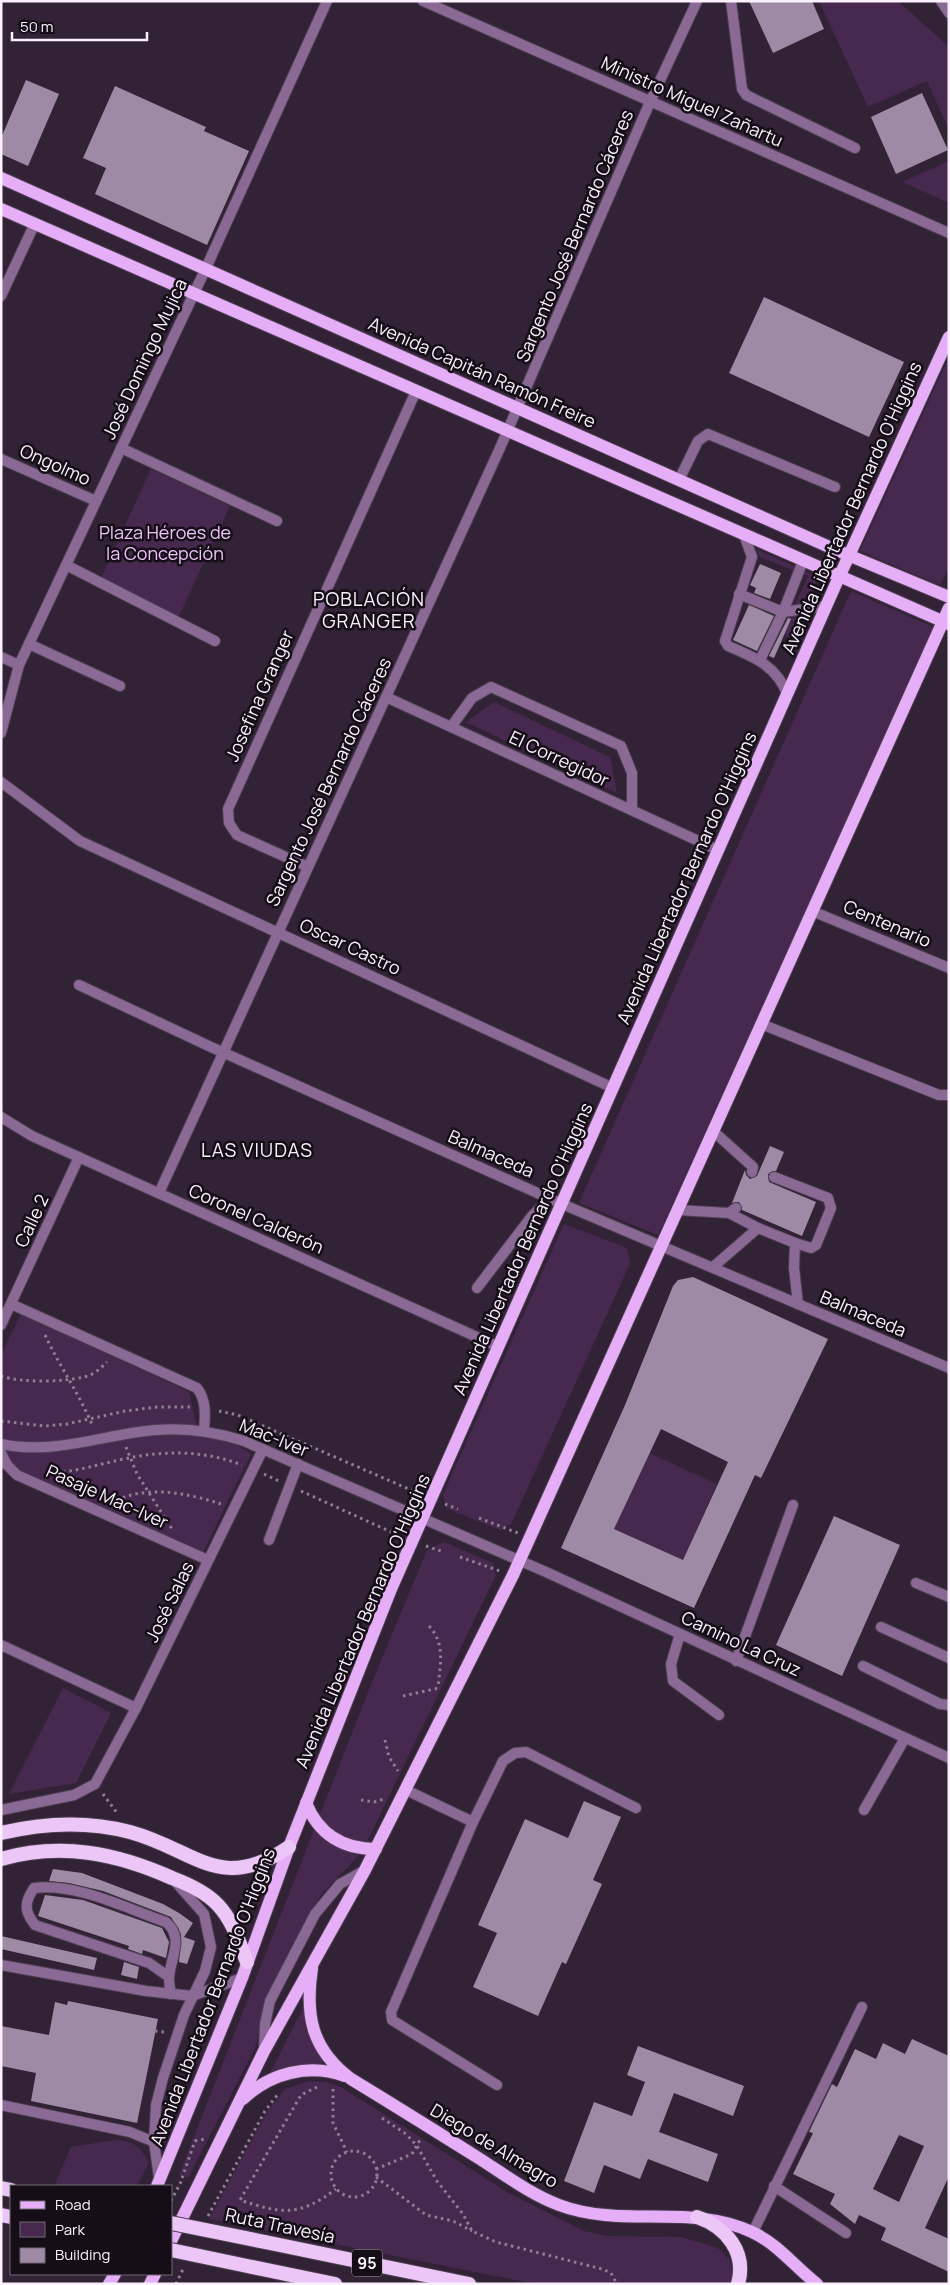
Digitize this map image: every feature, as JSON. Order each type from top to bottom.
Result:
[{"type":"highway","points":[[1,1833],[59,1825],[104,1827],[128,1832],[161,1843],[202,1862],[228,1869],[258,1865],[289,1847]]},
{"type":"highway","points":[[1,1859],[44,1850],[85,1851],[119,1858],[193,1886],[217,1904],[234,1929],[247,1962]]},
{"type":"highway","points":[[697,2217],[718,2227],[733,2242],[740,2260],[738,2284]]},
{"type":"highway","name":"Ruta Travesía","points":[[172,2223],[469,2284]]},
{"type":"highway","name":"95","points":[[172,2250],[335,2284]]},
{"type":"main road","name":"Avenida Capitán Ramón Freire","points":[[1,178],[848,555],[949,597]]},
{"type":"main road","points":[[1,209],[946,622]]},
{"type":"main road","name":"Avenida Libertador Bernardo O'Higgins","points":[[158,2184],[242,1978],[289,1847],[391,1589],[848,555],[949,337]]},
{"type":"main road","points":[[172,2239],[264,2051],[376,1849],[513,1575],[812,911],[946,622],[949,608]]},
{"type":"main road","points":[[306,1803],[317,1824],[332,1838],[352,1847],[376,1849]]},
{"type":"main road","name":"Diego de Almagro","points":[[313,1961],[309,1998],[313,2031],[318,2044],[332,2062],[351,2079],[534,2193],[578,2211],[620,2218],[697,2217],[733,2224],[753,2232],[775,2246],[817,2284]]},
{"type":"main road","name":"Diego de Almagro","points":[[238,2104],[262,2084],[290,2072],[316,2070],[351,2079]]},
{"type":"street","name":"José Domingo Mujica","points":[[1,733],[19,665],[206,268],[327,1]]},
{"type":"street","name":"Ministro Miguel Zañartu","points":[[423,1],[949,233]]},
{"type":"street","name":"Sargento José Bernardo Cáceres","points":[[159,1193],[518,409],[650,102],[697,1]]},
{"type":"street","points":[[730,1],[742,89],[746,95],[854,148]]},
{"type":"street","points":[[941,1],[949,13]]},
{"type":"street","points":[[1,296],[35,223]]},
{"type":"street","name":"Josefina Granger","points":[[308,868],[237,835],[229,823],[228,809],[416,390]]},
{"type":"street","points":[[679,480],[698,441],[708,434],[835,487]]},
{"type":"street","points":[[121,448],[278,521]]},
{"type":"street","name":"Ongolmo","points":[[1,459],[96,501]]},
{"type":"street","points":[[744,535],[752,557],[725,641],[728,646],[760,660],[776,672],[783,682],[787,694]]},
{"type":"street","points":[[760,660],[783,612],[803,560]]},
{"type":"street","points":[[66,566],[216,641]]},
{"type":"street","points":[[739,594],[783,612],[826,606]]},
{"type":"street","points":[[29,644],[120,686]]},
{"type":"street","points":[[1,657],[19,665]]},
{"type":"street","points":[[451,727],[472,698],[491,687],[604,738],[621,746],[632,773],[632,810]]},
{"type":"street","name":"El Corregidor","points":[[386,697],[718,850]]},
{"type":"street","name":"Oscar Castro","points":[[1,782],[80,841],[613,1088]]},
{"type":"street","name":"Centenario","points":[[812,911],[949,968]]},
{"type":"street","name":"Balmaceda","points":[[79,984],[224,1052],[562,1204],[949,1368]]},
{"type":"street","points":[[761,1024],[939,1095],[949,1095]]},
{"type":"street","name":"Coronel Calderón","points":[[1,1117],[32,1136],[499,1347]]},
{"type":"street","points":[[713,1131],[755,1170]]},
{"type":"street","name":"Calle 2","points":[[1,1325],[79,1157]]},
{"type":"street","points":[[677,1210],[732,1210],[758,1228],[811,1248],[816,1245],[831,1208],[831,1202],[828,1198],[774,1177]]},
{"type":"street","points":[[477,1288],[532,1216],[550,1198]]},
{"type":"street","points":[[713,1267],[758,1228]]},
{"type":"street","points":[[795,1243],[794,1268],[798,1304]]},
{"type":"street","points":[[11,1304],[198,1388],[202,1394],[205,1408],[204,1432]]},
{"type":"street","name":"Mac-Iver","points":[[1,1444],[28,1449],[46,1448],[163,1430],[204,1432],[234,1438],[520,1560]]},
{"type":"street","name":"José Salas","points":[[95,1784],[136,1708],[263,1449]]},
{"type":"street","name":"Pasaje Mac-Iver","points":[[1,1453],[7,1465],[17,1475],[208,1560]]},
{"type":"street","points":[[269,1540],[298,1464]]},
{"type":"street","points":[[736,1661],[793,1505]]},
{"type":"street","name":"Camino La Cruz","points":[[520,1560],[949,1758]]},
{"type":"street","points":[[916,1582],[949,1597]]},
{"type":"street","points":[[881,1627],[949,1658]]},
{"type":"street","points":[[680,1634],[671,1664],[673,1681],[719,1715]]},
{"type":"street","points":[[1,1645],[136,1708]]},
{"type":"street","points":[[863,1666],[940,1704],[949,1705]]},
{"type":"street","points":[[864,1810],[905,1738]]},
{"type":"street","points":[[497,2086],[392,2020],[394,2002],[473,1822],[503,1761],[515,1752],[526,1752],[636,1808]]},
{"type":"street","points":[[1,1810],[74,1796],[95,1784]]},
{"type":"street","points":[[406,1790],[473,1822]]},
{"type":"street","points":[[264,2051],[265,2024],[270,2001],[314,1914],[340,1884],[365,1870]]},
{"type":"street","points":[[158,2184],[154,2142],[156,2105],[163,2078],[192,1996],[205,1971],[211,1947],[204,1914],[171,1877]]},
{"type":"street","points":[[169,1977],[149,1963],[35,1926],[26,1914],[26,1900],[34,1888],[50,1886],[68,1889],[166,1922],[172,1927],[176,1946],[169,1977],[171,1994]]},
{"type":"street","points":[[2,1965],[192,1996],[242,1978]]},
{"type":"street","points":[[753,2232],[862,2007]]},
{"type":"street","points":[[1,2105],[130,2132],[154,2142]]},
{"type":"street","points":[[774,2186],[846,2233]]},
{"type":"path","points":[[35,1314],[68,1380],[82,1401],[98,1440]]},
{"type":"path","points":[[1,1376],[11,1379],[68,1380],[86,1377],[98,1371],[118,1352]]},
{"type":"path","points":[[122,1435],[136,1474],[185,1550]]},
{"type":"path","points":[[96,1510],[119,1498],[149,1492],[198,1497],[234,1509]]},
{"type":"path","points":[[479,1518],[530,1538]]},
{"type":"path","points":[[460,1558],[513,1575]]},
{"type":"path","points":[[429,1626],[439,1640],[441,1652],[438,1688]]},
{"type":"path","points":[[403,1696],[460,1682]]},
{"type":"path","points":[[385,1740],[389,1757],[406,1790]]},
{"type":"path","points":[[95,1784],[119,1815],[128,1832]]},
{"type":"path","points":[[361,1800],[374,1802],[384,1799],[388,1794]]},
{"type":"path","points":[[306,2084],[322,2086],[314,2087],[301,2095],[240,2200],[279,2210],[298,2210],[320,2201],[336,2189]]},
{"type":"path","points":[[328,2088],[338,2091]]},
{"type":"path","points":[[333,2089],[332,2123],[347,2152]]},
{"type":"path","points":[[204,2224],[265,2111],[278,2094],[286,2091]]},
{"type":"path","points":[[377,2114],[406,2134],[417,2146],[437,2180],[463,2214],[472,2231]]},
{"type":"path","points":[[376,2169],[412,2154],[428,2126]]},
{"type":"path","points":[[347,2152],[362,2153],[373,2162],[376,2169],[376,2177],[370,2190],[357,2197],[342,2194],[332,2183],[332,2168],[335,2161],[347,2152]]},
{"type":"path","points":[[376,2177],[399,2192],[426,2215],[453,2221],[496,2242],[602,2269],[611,2273],[617,2283]]},
{"type":"path","points":[[176,2284],[188,2258]]},
{"type":"green space","points":[[819,1],[898,1],[949,47],[949,130],[927,81],[868,107]]},
{"type":"green space","points":[[949,161],[949,203],[902,182]]},
{"type":"green space","points":[[949,357],[949,566],[940,585],[860,551]]},
{"type":"green space","name":"Plaza Héroes de la Concepción","points":[[151,469],[230,506],[178,618],[100,580]]},
{"type":"green space","points":[[756,549],[818,577],[791,638],[782,634],[808,576],[760,557]]},
{"type":"green space","points":[[851,591],[933,627],[933,630],[658,1235],[579,1203]]},
{"type":"green space","points":[[494,702],[610,757],[617,793],[466,722]]},
{"type":"green space","points":[[564,1224],[627,1248],[630,1264],[511,1524],[500,1530],[446,1508],[443,1494]]},
{"type":"green space","points":[[21,1314],[189,1392],[199,1437],[227,1442],[251,1454],[203,1552],[19,1470],[1,1452],[1,1355]]},
{"type":"green space","points":[[649,1453],[717,1484],[683,1560],[614,1529]]},
{"type":"green space","points":[[444,1542],[493,1563],[496,1575],[366,1844],[358,1856],[320,1896],[271,1987],[255,2048],[188,2178],[179,2175],[368,1692],[427,1550]]},
{"type":"green space","points":[[63,1688],[111,1713],[76,1783],[9,1794]]},
{"type":"green space","points":[[303,2008],[311,2040],[323,2058],[321,2064],[294,2065],[271,2077],[270,2073]]},
{"type":"green space","points":[[310,2081],[326,2082],[341,2087],[507,2192],[584,2231],[608,2236],[681,2237],[718,2248],[729,2259],[733,2269],[734,2284],[535,2284],[209,2219],[267,2112],[285,2089]]},
{"type":"green space","points":[[115,2140],[132,2143],[143,2152],[149,2163],[138,2185],[54,2185],[71,2147]]},
{"type":"building","points":[[749,1],[812,1],[824,29],[773,53]]},
{"type":"building","points":[[26,80],[59,94],[28,166],[1,154],[1,138]]},
{"type":"building","points":[[115,86],[206,127],[204,131],[249,151],[207,245],[95,194],[106,168],[83,158]]},
{"type":"building","points":[[922,93],[948,150],[896,174],[871,117]]},
{"type":"building","points":[[764,297],[904,362],[869,437],[729,373]]},
{"type":"building","points":[[760,564],[781,573],[770,599],[754,593],[756,588],[750,585]]},
{"type":"building","points":[[749,605],[774,616],[757,651],[733,640]]},
{"type":"building","points":[[788,618],[791,619],[774,658],[769,656]]},
{"type":"building","points":[[770,1146],[784,1152],[776,1171],[768,1174],[769,1182],[816,1202],[802,1236],[742,1210],[739,1202],[732,1203],[745,1170],[746,1175],[750,1179],[757,1176]]},
{"type":"building","points":[[693,1277],[828,1339],[761,1478],[755,1475],[694,1608],[561,1548],[625,1405],[673,1286],[678,1280]],"holes":[[[661,1429],[728,1462],[683,1560],[614,1529]]]},
{"type":"building","points":[[834,1516],[900,1545],[842,1676],[776,1645]]},
{"type":"building","points":[[584,1801],[621,1817],[593,1880],[602,1884],[566,1964],[562,1962],[538,2016],[473,1987],[497,1933],[478,1925],[525,1819],[568,1838]]},
{"type":"building","points":[[53,1869],[82,1873],[163,1904],[179,1913],[193,1923],[184,1937],[195,1941],[187,1964],[179,1962],[181,1934],[171,1917],[103,1891],[69,1883],[49,1881]]},
{"type":"building","points":[[45,1895],[83,1900],[162,1928],[169,1942],[166,1958],[143,1950],[142,1954],[128,1949],[129,1946],[38,1916]]},
{"type":"building","points":[[1,1936],[97,1958],[94,1970],[1,1949]]},
{"type":"building","points":[[124,1962],[139,1967],[137,1979],[121,1975]]},
{"type":"building","points":[[68,2001],[158,2019],[137,2123],[31,2101],[36,2073],[1,2066],[1,2026],[49,2035],[55,2002],[67,2005]]},
{"type":"building","points":[[912,2039],[949,2056],[949,2176],[925,2228],[949,2239],[949,2272],[881,2240],[886,2228],[859,2215],[855,2224],[830,2204],[835,2194],[793,2174],[813,2133],[809,2132],[832,2084],[837,2087],[855,2049],[876,2059],[883,2043],[905,2054]],"holes":[[[899,2135],[924,2146],[899,2202],[873,2189]]]},
{"type":"building","points":[[638,2046],[744,2086],[733,2116],[674,2093],[659,2132],[718,2154],[708,2182],[648,2159],[640,2179],[604,2165],[594,2193],[564,2181],[594,2102],[632,2116],[645,2082],[627,2075]]},
{"type":"district","name":"POBLACIÓN GRANGER","points":[[369,610]]},
{"type":"district","name":"LAS VIUDAS","points":[[257,1150]]}]
